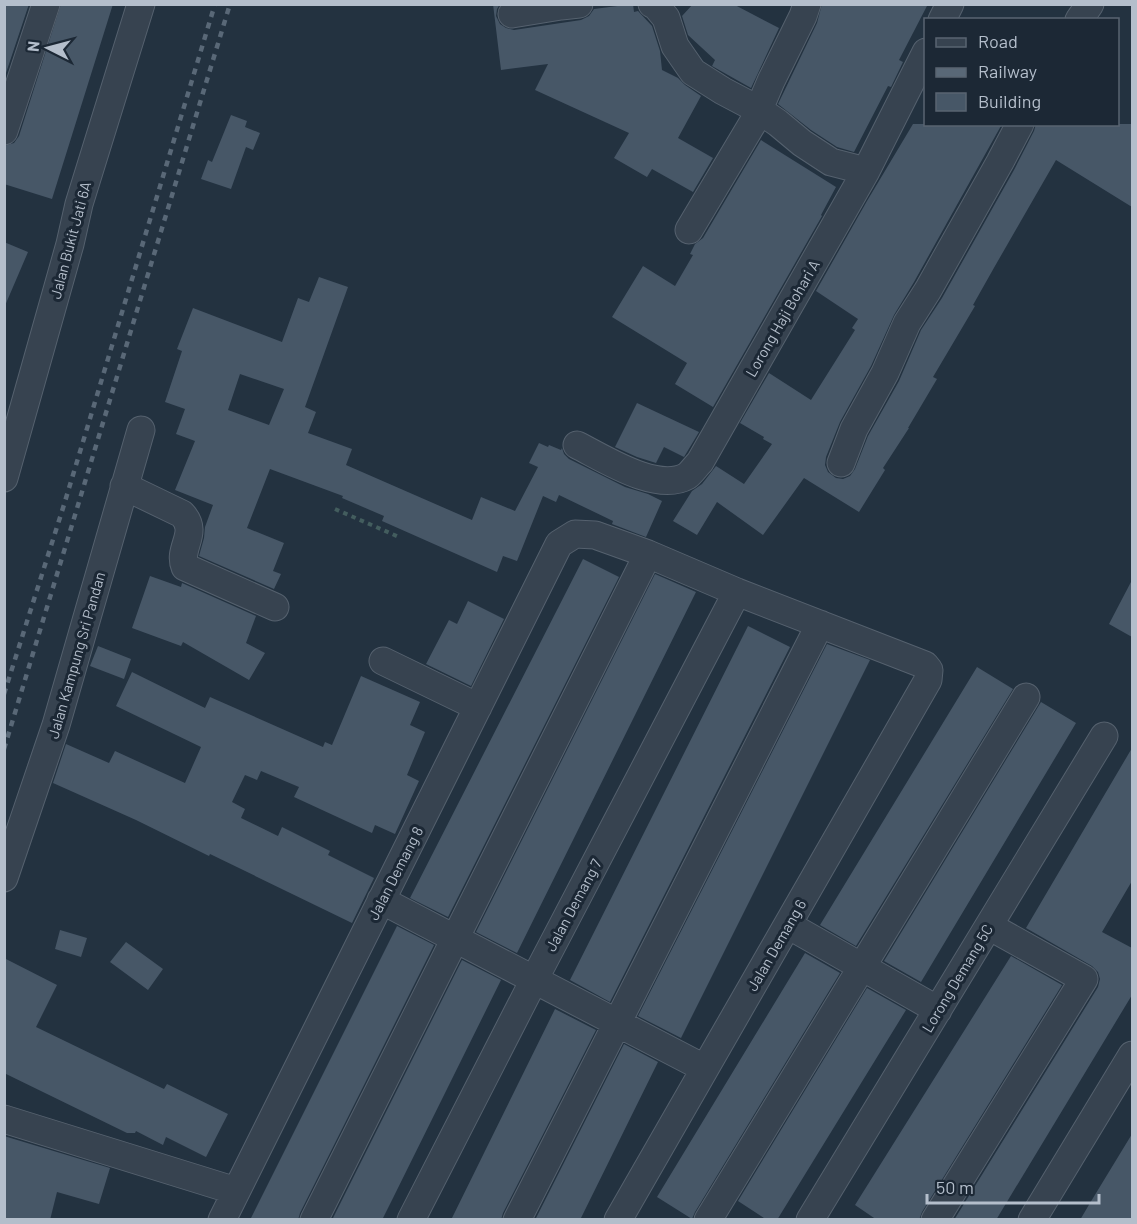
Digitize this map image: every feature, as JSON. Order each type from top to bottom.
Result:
[{"type":"street","points":[[4,131],[46,4]]},
{"type":"street","name":"Jalan Bukit Jati 6A","points":[[4,478],[15,397],[70,244],[79,204],[141,4]]},
{"type":"street","points":[[512,14],[579,4]]},
{"type":"street","points":[[652,4],[666,18],[675,46],[693,72],[759,110],[831,162],[866,171]]},
{"type":"street","points":[[689,230],[754,121],[807,4]]},
{"type":"street","points":[[943,18],[950,4]]},
{"type":"street","points":[[1080,18],[1090,4]]},
{"type":"street","name":"Lorong Haji Bohari A","points":[[577,445],[637,475],[655,480],[671,481],[687,475],[700,462],[866,171],[924,56]]},
{"type":"street","points":[[841,463],[854,429],[885,373],[907,323],[928,290],[1019,126]]},
{"type":"street","name":"Jalan Kampung Sri Pandan","points":[[4,878],[56,725],[141,429]]},
{"type":"street","points":[[124,486],[182,514],[187,519],[190,528],[182,561],[185,567],[275,607]]},
{"type":"street","name":"Jalan Demang 8","points":[[222,1220],[559,544],[575,534],[595,535],[648,554]]},
{"type":"street","points":[[314,1220],[648,554],[820,624],[517,1220]]},
{"type":"street","name":"Jalan Demang 7","points":[[411,1220],[737,592]]},
{"type":"street","name":"Jalan Demang 6","points":[[618,1220],[928,680],[929,670],[925,665],[820,624]]},
{"type":"street","points":[[383,661],[478,707]]},
{"type":"street","points":[[708,1220],[1026,697]]},
{"type":"street","name":"Lorong Demang 5C","points":[[810,1220],[1104,736]]},
{"type":"street","points":[[381,900],[704,1068]]},
{"type":"street","points":[[788,924],[938,1010]]},
{"type":"street","points":[[935,1220],[1084,979],[989,926]]},
{"type":"street","points":[[1032,1220],[1132,1055]]},
{"type":"street","points":[[4,1119],[236,1191]]},
{"type":"path","points":[[334,508],[399,537]]},
{"type":"building","points":[[4,4],[29,4],[4,79]]},
{"type":"building","points":[[61,4],[113,4],[52,199],[4,184],[4,146],[14,143],[19,136]]},
{"type":"building","points":[[493,4],[500,4],[496,16],[500,24],[514,30],[581,20],[589,16],[594,9],[633,4],[634,12],[638,11],[652,26],[660,51],[662,70],[678,78],[701,96],[678,138],[713,158],[693,192],[652,169],[647,177],[614,158],[629,133],[535,90],[548,64],[501,70]]},
{"type":"building","points":[[693,4],[733,4],[779,28],[751,88],[712,66],[715,60],[688,35],[682,16]]},
{"type":"building","points":[[822,4],[928,4],[899,60],[903,62],[891,87],[888,86],[854,152],[837,147],[778,104],[817,23]]},
{"type":"building","points":[[231,115],[247,121],[245,127],[260,133],[253,150],[246,147],[231,189],[201,179],[208,160],[212,162]]},
{"type":"building","points":[[913,124],[1001,126],[894,315],[871,366],[840,422],[825,465],[828,472],[836,478],[843,479],[850,476],[855,469],[868,436],[899,381],[921,330],[942,298],[1014,170],[1035,126],[1132,124],[1132,207],[1056,160],[933,377],[937,379],[859,512],[804,478],[763,535],[717,502],[697,535],[673,521],[692,491],[702,484],[716,466],[744,484],[772,444],[740,423],[769,373],[811,400],[855,330],[852,328],[858,319],[816,291]]},
{"type":"building","points":[[761,140],[836,187],[822,216],[713,407],[675,384],[687,363],[612,317],[643,266],[675,286],[693,255],[690,254],[695,244],[703,238]]},
{"type":"building","points":[[4,242],[28,252],[4,308]]},
{"type":"building","points":[[319,277],[348,287],[305,407],[316,412],[308,433],[352,449],[346,465],[472,520],[481,497],[515,511],[538,467],[529,463],[539,443],[561,450],[562,448],[569,459],[625,487],[662,501],[646,537],[612,524],[613,521],[559,495],[556,502],[543,496],[517,561],[503,556],[497,572],[382,521],[384,516],[342,498],[343,496],[270,469],[247,528],[284,543],[273,571],[281,574],[274,589],[199,556],[205,527],[213,505],[175,490],[195,441],[176,434],[185,409],[165,402],[182,351],[177,349],[193,308],[282,342],[298,298],[309,302]],"holes":[[[240,374],[284,389],[269,425],[228,410]]]},
{"type":"building","points":[[637,403],[699,432],[684,457],[664,447],[656,463],[615,447]]},
{"type":"building","points":[[583,559],[619,577],[448,917],[410,898]]},
{"type":"building","points":[[655,574],[696,592],[517,953],[476,932]]},
{"type":"building","points":[[150,576],[181,587],[182,583],[256,616],[246,643],[265,653],[249,680],[183,642],[181,646],[132,628]]},
{"type":"building","points":[[1132,580],[1132,637],[1109,624]]},
{"type":"building","points":[[468,601],[504,619],[471,686],[426,664],[449,620],[457,624]]},
{"type":"building","points":[[748,626],[790,647],[610,1002],[570,980]]},
{"type":"building","points":[[827,644],[870,660],[681,1038],[638,1016]]},
{"type":"building","points":[[98,646],[131,659],[124,679],[90,666]]},
{"type":"building","points":[[977,667],[1013,689],[856,946],[820,925]]},
{"type":"building","points":[[132,672],[205,708],[210,697],[323,747],[325,742],[332,745],[361,676],[420,702],[410,725],[425,732],[407,775],[419,781],[395,834],[375,825],[372,833],[294,797],[299,787],[261,771],[257,780],[245,775],[232,802],[245,809],[241,818],[278,836],[282,827],[330,851],[328,855],[374,878],[352,923],[210,854],[209,856],[53,783],[66,744],[109,763],[115,751],[185,783],[201,747],[116,706]]},
{"type":"building","points":[[1041,702],[1076,723],[921,982],[884,961]]},
{"type":"building","points":[[1132,748],[1132,881],[1102,932],[1132,948],[1132,995],[996,1220],[954,1220],[1098,987],[1100,979],[1098,972],[1092,966],[1026,928]]},
{"type":"building","points":[[397,926],[434,945],[298,1220],[250,1220]]},
{"type":"building","points":[[60,930],[87,938],[81,957],[55,949]]},
{"type":"building","points":[[126,942],[163,969],[148,990],[110,962]]},
{"type":"building","points":[[805,953],[840,973],[692,1219],[657,1197]]},
{"type":"building","points":[[1011,956],[1062,985],[919,1220],[877,1220],[855,1205]]},
{"type":"building","points":[[4,958],[57,985],[36,1027],[164,1089],[167,1084],[228,1114],[206,1157],[166,1137],[163,1145],[136,1131],[127,1133],[4,1073]]},
{"type":"building","points":[[462,960],[501,980],[382,1220],[332,1220]]},
{"type":"building","points":[[867,988],[906,1010],[777,1220],[767,1220],[738,1201]]},
{"type":"building","points":[[555,1009],[596,1030],[501,1220],[451,1220]]},
{"type":"building","points":[[624,1044],[658,1062],[580,1220],[535,1220]]},
{"type":"building","points":[[1132,1134],[1132,1220],[1080,1220],[1090,1203]]},
{"type":"building","points":[[4,1136],[110,1168],[99,1204],[57,1192],[50,1220],[4,1220]]},
{"type":"railway","points":[[4,694],[63,508],[215,4]]},
{"type":"railway","points":[[4,749],[230,4]]}]
